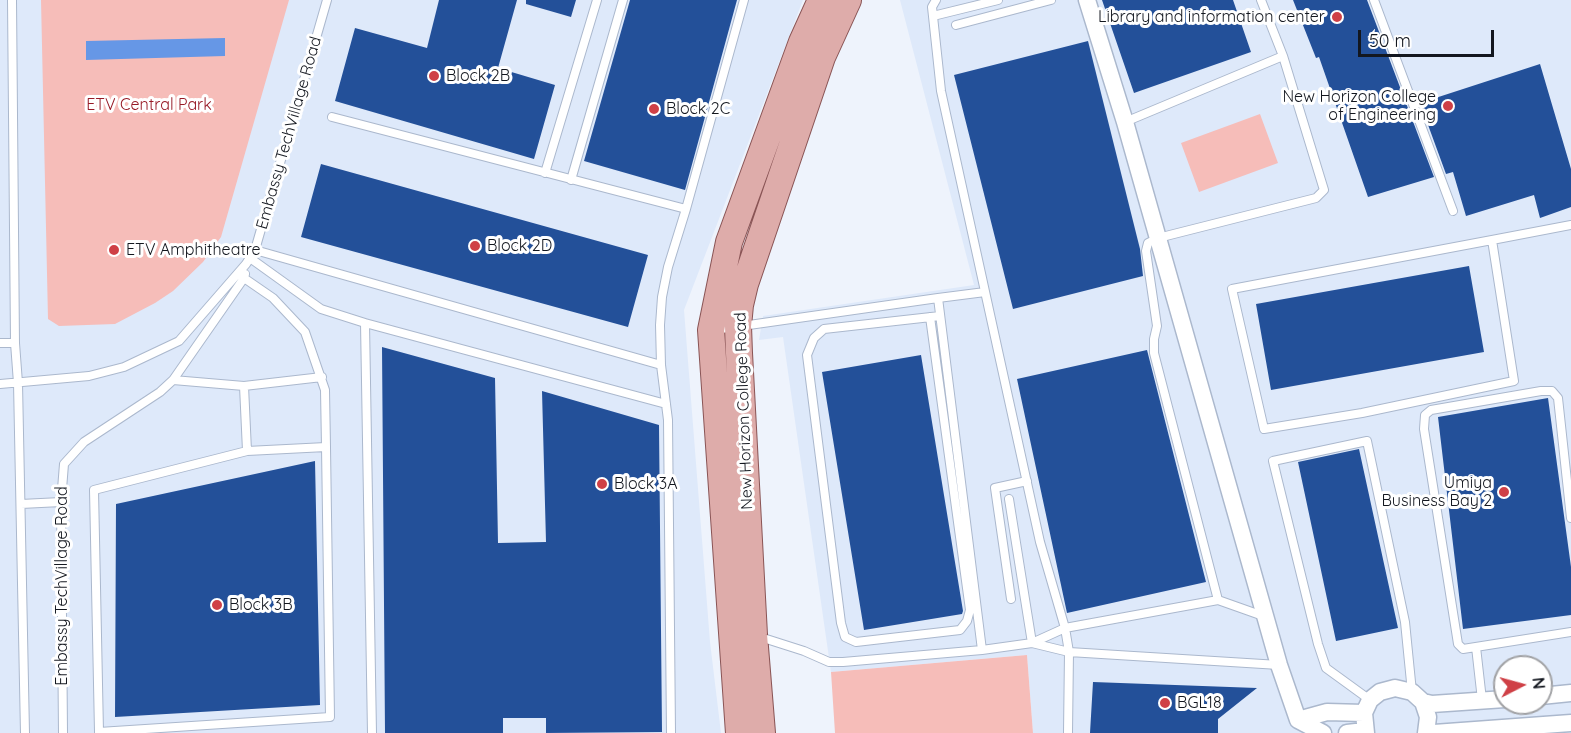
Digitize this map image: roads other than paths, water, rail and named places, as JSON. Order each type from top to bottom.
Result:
[{"type":"main road","name":"New Horizon College Road","points":[[740,733],[711,330],[729,242],[802,42],[820,0]]},
{"type":"main road","name":"New Horizon College Road","points":[[762,733],[754,634],[738,326],[740,305],[748,273],[822,57],[848,0]]},
{"type":"street","points":[[1087,0],[1125,122],[1280,665],[1298,720],[1323,733]]},
{"type":"street","points":[[1347,733],[1365,732],[1367,707],[1376,695],[1388,689],[1401,688],[1432,704],[1493,700]]},
{"type":"street","points":[[1553,695],[1571,693]]},
{"type":"street","points":[[1417,697],[1428,717],[1426,733]]},
{"type":"street","points":[[1298,720],[1327,712],[1367,707]]},
{"type":"street","points":[[1434,733],[1571,723]]},
{"type":"lane","points":[[12,0],[15,343],[18,383],[25,733]]},
{"type":"lane","name":"Embassy TechVillage Road","points":[[63,733],[61,502],[64,464],[84,442],[160,392],[173,380],[244,278],[327,0]]},
{"type":"lane","points":[[545,173],[597,0]]},
{"type":"lane","points":[[572,180],[622,0]]},
{"type":"lane","points":[[671,733],[666,404],[661,365],[660,325],[662,297],[668,267],[744,0]]},
{"type":"lane","points":[[936,0],[932,7],[941,91],[1040,543],[1065,628],[1069,652],[1068,733]]},
{"type":"lane","points":[[933,16],[998,0]]},
{"type":"lane","points":[[956,24],[1051,0]]},
{"type":"lane","points":[[1218,600],[1154,353],[1157,326],[1146,250],[1148,243],[1158,238],[1316,198],[1324,190],[1283,56],[1262,0]]},
{"type":"lane","points":[[1374,0],[1453,211]]},
{"type":"lane","points":[[1125,122],[1283,56]]},
{"type":"lane","points":[[332,117],[686,209]]},
{"type":"lane","points":[[1492,240],[1514,381],[1362,413],[1264,429],[1232,289],[1571,225]]},
{"type":"lane","points":[[251,257],[321,309],[365,323],[666,404]]},
{"type":"lane","points":[[251,257],[661,365]]},
{"type":"lane","name":"Embassy TechVillage Road","points":[[0,384],[89,376],[124,367],[178,341],[251,257]]},
{"type":"lane","points":[[244,278],[273,298],[305,332],[326,390],[330,717],[99,732],[93,490],[247,451],[326,447]]},
{"type":"lane","points":[[711,330],[985,292]]},
{"type":"lane","points":[[938,298],[982,650]]},
{"type":"lane","points":[[930,317],[970,610],[967,621],[960,630],[856,642],[845,637],[841,623],[807,355],[813,338],[824,329],[930,317],[940,316]]},
{"type":"lane","points":[[365,323],[372,733]]},
{"type":"lane","points":[[0,343],[15,343]]},
{"type":"lane","points":[[173,380],[244,386],[322,376]]},
{"type":"lane","points":[[244,386],[247,451]]},
{"type":"lane","points":[[1571,518],[1558,398],[1552,391],[1431,410],[1425,415],[1424,429],[1458,644],[1463,650],[1571,632]]},
{"type":"lane","points":[[1367,707],[1326,668],[1273,461],[1367,441],[1406,622],[1417,697]]},
{"type":"lane","points":[[1011,599],[995,488],[1027,481]]},
{"type":"lane","points":[[1009,500],[1032,643]]},
{"type":"lane","points":[[21,504],[61,502]]},
{"type":"lane","points":[[754,634],[829,662],[982,650],[1032,643],[1065,628],[1218,600],[1266,617]]},
{"type":"lane","points":[[1032,643],[1069,652],[1280,665]]},
{"type":"lane","points":[[1476,647],[1482,700]]},
{"type":"water","points":[[225,38],[225,56],[86,60],[86,41]]},
{"type":"place","name":"Library and information center","points":[[1337,17]]},
{"type":"place","name":"Block 2B","points":[[434,76]]},
{"type":"place","name":"New Horizon College of Engineering","points":[[1448,106]]},
{"type":"place","name":"Block 2C","points":[[654,109]]},
{"type":"place","name":"Block 2D","points":[[475,246]]},
{"type":"place","name":"ETV Amphitheatre","points":[[114,250]]},
{"type":"place","name":"Block 3A","points":[[602,484]]},
{"type":"place","name":"Umiya Business Bay 2","points":[[1504,492]]},
{"type":"place","name":"Block 3B","points":[[217,605]]},
{"type":"place","name":"BGL18","points":[[1165,703]]},
{"type":"park label","name":"ETV Central Park","points":[[149,105]]}]
